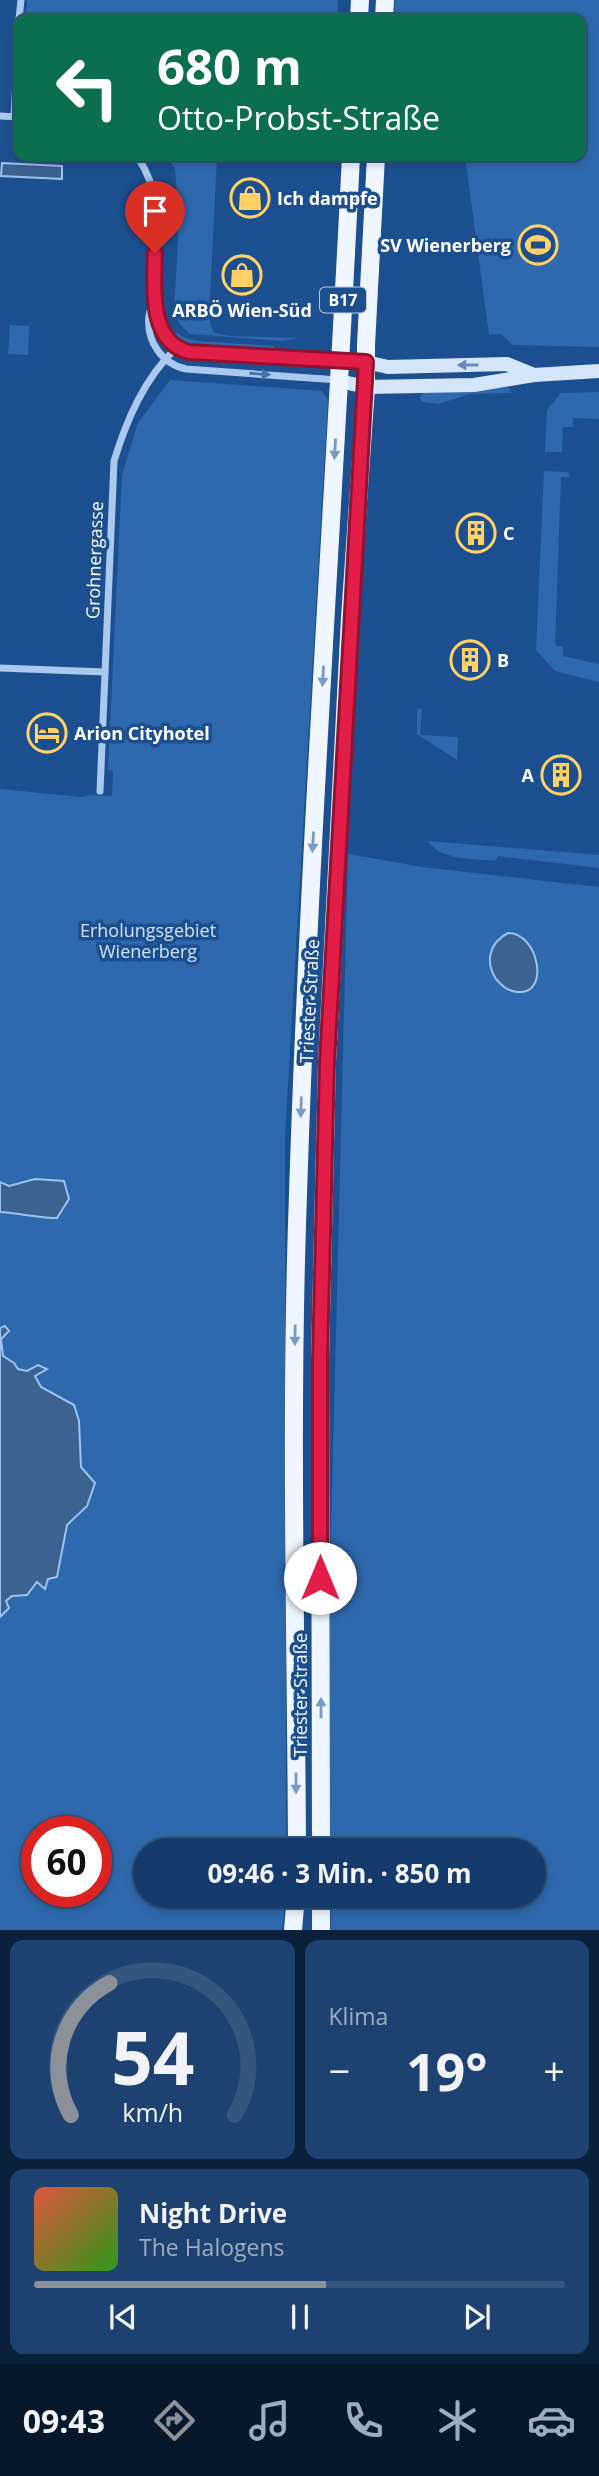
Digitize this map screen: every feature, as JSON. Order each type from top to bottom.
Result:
[{"type":"main road","name":"Triester Straße","points":[[296,1838],[297,1198],[310,892],[351,161]]},
{"type":"main road","name":"Triester Straße","points":[[321,1838],[321,1263],[326,1075],[366,387],[376,161]]},
{"type":"main road","points":[[293,1930],[295,1908]]},
{"type":"main road","points":[[321,1908],[321,1930]]},
{"type":"street","points":[[140,161],[152,186],[156,207],[154,298],[149,330],[152,342],[172,364],[186,369],[339,380],[366,387],[483,384],[534,375],[599,371]]},
{"type":"street","points":[[154,298],[161,325],[176,348],[189,352],[340,360],[388,367],[506,364],[534,375]]},
{"type":"street","name":"Grohnergasse","points":[[100,791],[114,461],[132,411],[165,358],[176,348]]},
{"type":"street","points":[[0,668],[105,672]]},
{"type":"green space","points":[[27,0],[338,0],[337,14],[26,14]]},
{"type":"green space","name":"SV Wienerberg","points":[[395,0],[599,0],[599,347],[513,345],[501,334],[489,335],[466,161],[586,161],[586,14],[394,14]]},
{"type":"green space","points":[[169,161],[217,161],[209,319],[214,333],[296,338],[283,341],[190,334],[180,324],[174,312],[179,222],[175,168]]},
{"type":"green space","points":[[10,325],[29,326],[28,355],[8,354]]},
{"type":"green space","points":[[177,333],[197,341],[274,346],[275,352],[207,348],[182,341],[173,335]]},
{"type":"green space","name":"Erholungsgebiet Wienerberg","points":[[170,380],[322,391],[328,400],[285,1136],[286,1838],[133,1838],[133,1908],[285,1908],[282,1930],[0,1930],[0,789],[82,797],[112,796],[113,772],[108,769],[122,475],[138,423]]},
{"type":"green space","points":[[507,386],[512,393],[469,394],[439,404],[422,402],[420,398],[422,393]]},
{"type":"green space","points":[[599,392],[599,419],[573,418],[573,427],[563,427],[562,452],[545,452],[547,410],[561,393]]},
{"type":"green space","points":[[544,471],[568,472],[570,477],[561,477],[555,645],[563,647],[563,656],[599,664],[599,682],[555,671],[536,650]]},
{"type":"green space","points":[[417,709],[422,709],[420,735],[458,737],[457,760],[417,734]]},
{"type":"green space","points":[[428,841],[599,855],[599,868],[498,856],[495,861],[458,857],[441,852]]},
{"type":"green space","points":[[348,854],[422,867],[599,887],[599,1930],[331,1930],[331,1908],[546,1908],[546,1838],[330,1838],[330,1572]]},
{"type":"shaded area","points":[[2,163],[62,166],[62,179],[1,176]]},
{"type":"shaded area","points":[[508,933],[519,936],[533,952],[537,975],[528,990],[508,990],[493,973],[490,960],[493,947]]},
{"type":"shaded area","points":[[35,1179],[64,1181],[69,1199],[57,1218],[0,1212],[0,1182],[9,1186]]},
{"type":"shaded area","points":[[5,1326],[9,1331],[1,1339],[3,1356],[18,1369],[27,1371],[38,1365],[47,1369],[35,1376],[41,1387],[74,1405],[79,1421],[81,1467],[95,1483],[87,1506],[67,1525],[57,1577],[48,1579],[45,1589],[37,1582],[27,1595],[12,1596],[6,1601],[9,1608],[0,1617],[0,1328]]},
{"type":"place","name":"Ich dampfe","points":[[250,198]]},
{"type":"place","name":"SV Wienerberg","points":[[538,245]]},
{"type":"place","name":"ARBÖ Wien-Süd","points":[[242,275]]},
{"type":"place","name":"C","points":[[476,533]]},
{"type":"place","name":"B","points":[[470,660]]},
{"type":"place","name":"Arion Cityhotel","points":[[47,733]]},
{"type":"place","name":"A","points":[[561,775]]},
{"type":"route","points":[[155,253],[154,298],[158,316],[170,342],[181,351],[366,362],[327,1062],[322,1207],[320,1578]]}]
